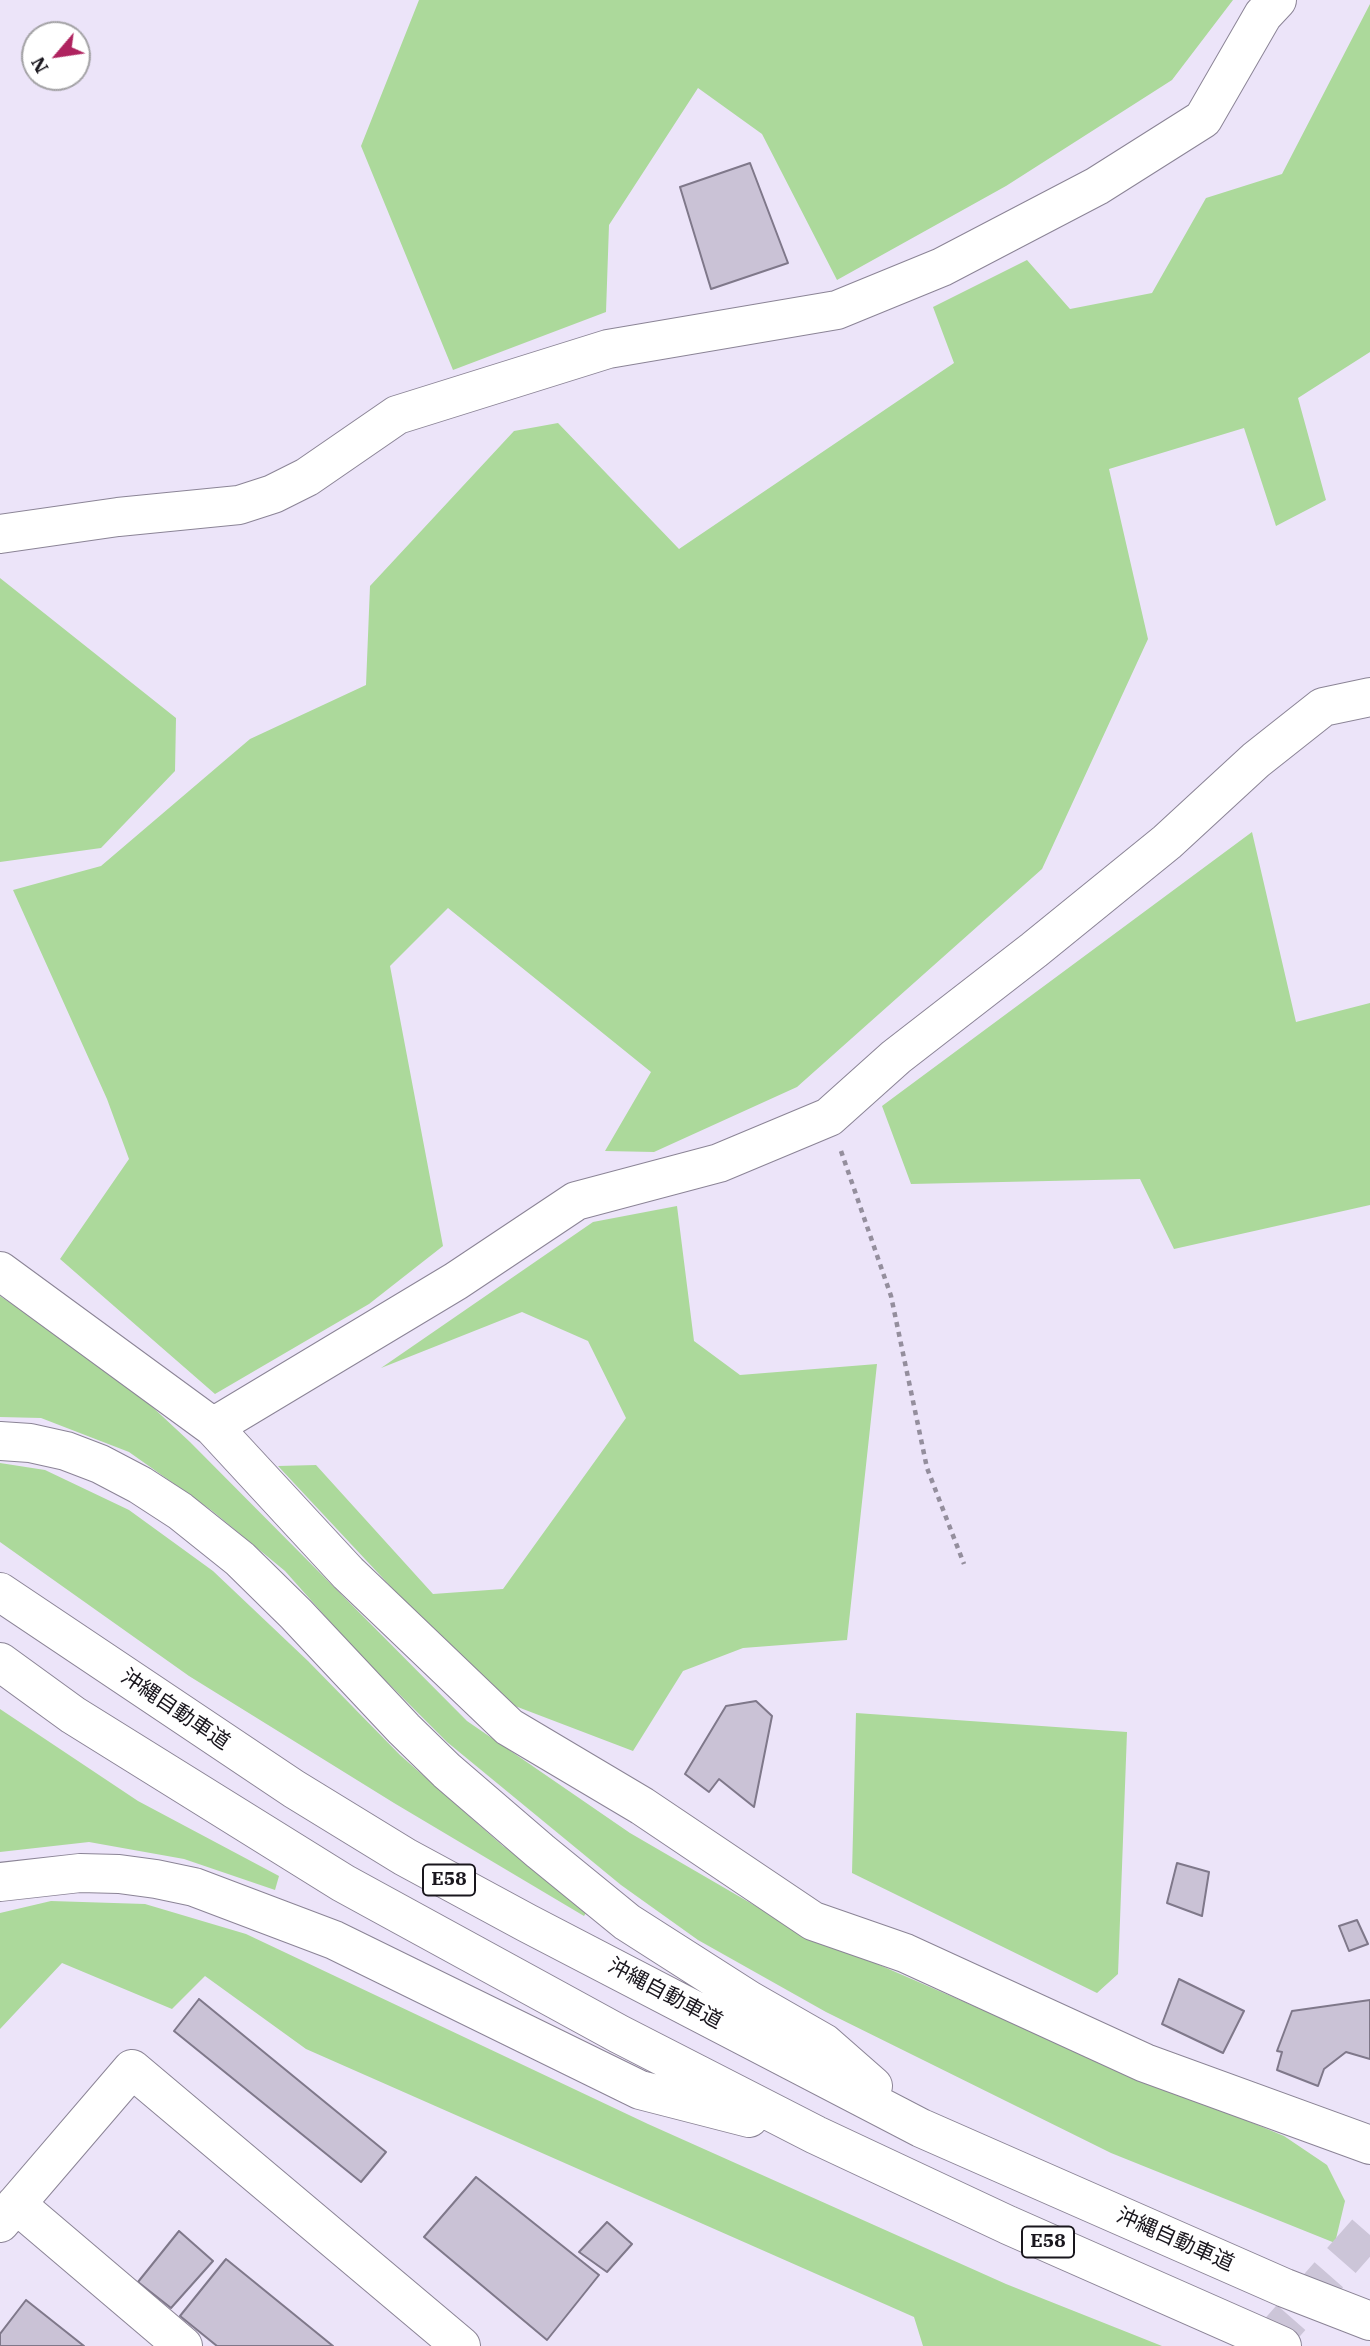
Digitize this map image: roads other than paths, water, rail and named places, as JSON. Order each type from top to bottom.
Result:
[{"type":"main road","points":[[0,534],[118,517],[239,505],[273,494],[307,477],[397,415],[608,349],[837,310],[930,272],[1097,187],[1203,119],[1263,15],[1278,0]]},
{"type":"main road","points":[[213,1427],[456,1281],[576,1201],[719,1163],[829,1117],[896,1057],[1167,842],[1256,760],[1323,707],[1370,697]]},
{"type":"main road","points":[[0,1271],[213,1427],[348,1573],[509,1727],[642,1806],[813,1921],[905,1953],[1145,2063],[1370,2145]]},
{"type":"main road","points":[[0,1441],[30,1443],[66,1451],[100,1464],[140,1485],[180,1511],[240,1559],[447,1771],[540,1851],[627,1922],[749,2000],[824,2043],[921,2128]]},
{"type":"main road","name":"沖縄自動車道","points":[[0,1592],[294,1789],[405,1857],[540,1929],[921,2128],[1273,2283],[1370,2321]]},
{"type":"main road","name":"E58","points":[[0,1662],[73,1715],[343,1883],[619,2034],[816,2135],[1008,2225],[1282,2346]]},
{"type":"main road","points":[[0,1882],[80,1872],[144,1877],[194,1887],[334,1940],[640,2090],[816,2135]]},
{"type":"main road","points":[[183,2346],[8,2214],[132,2069],[461,2346]]},
{"type":"tunnel","points":[[1266,2346],[1370,2228]]}]
